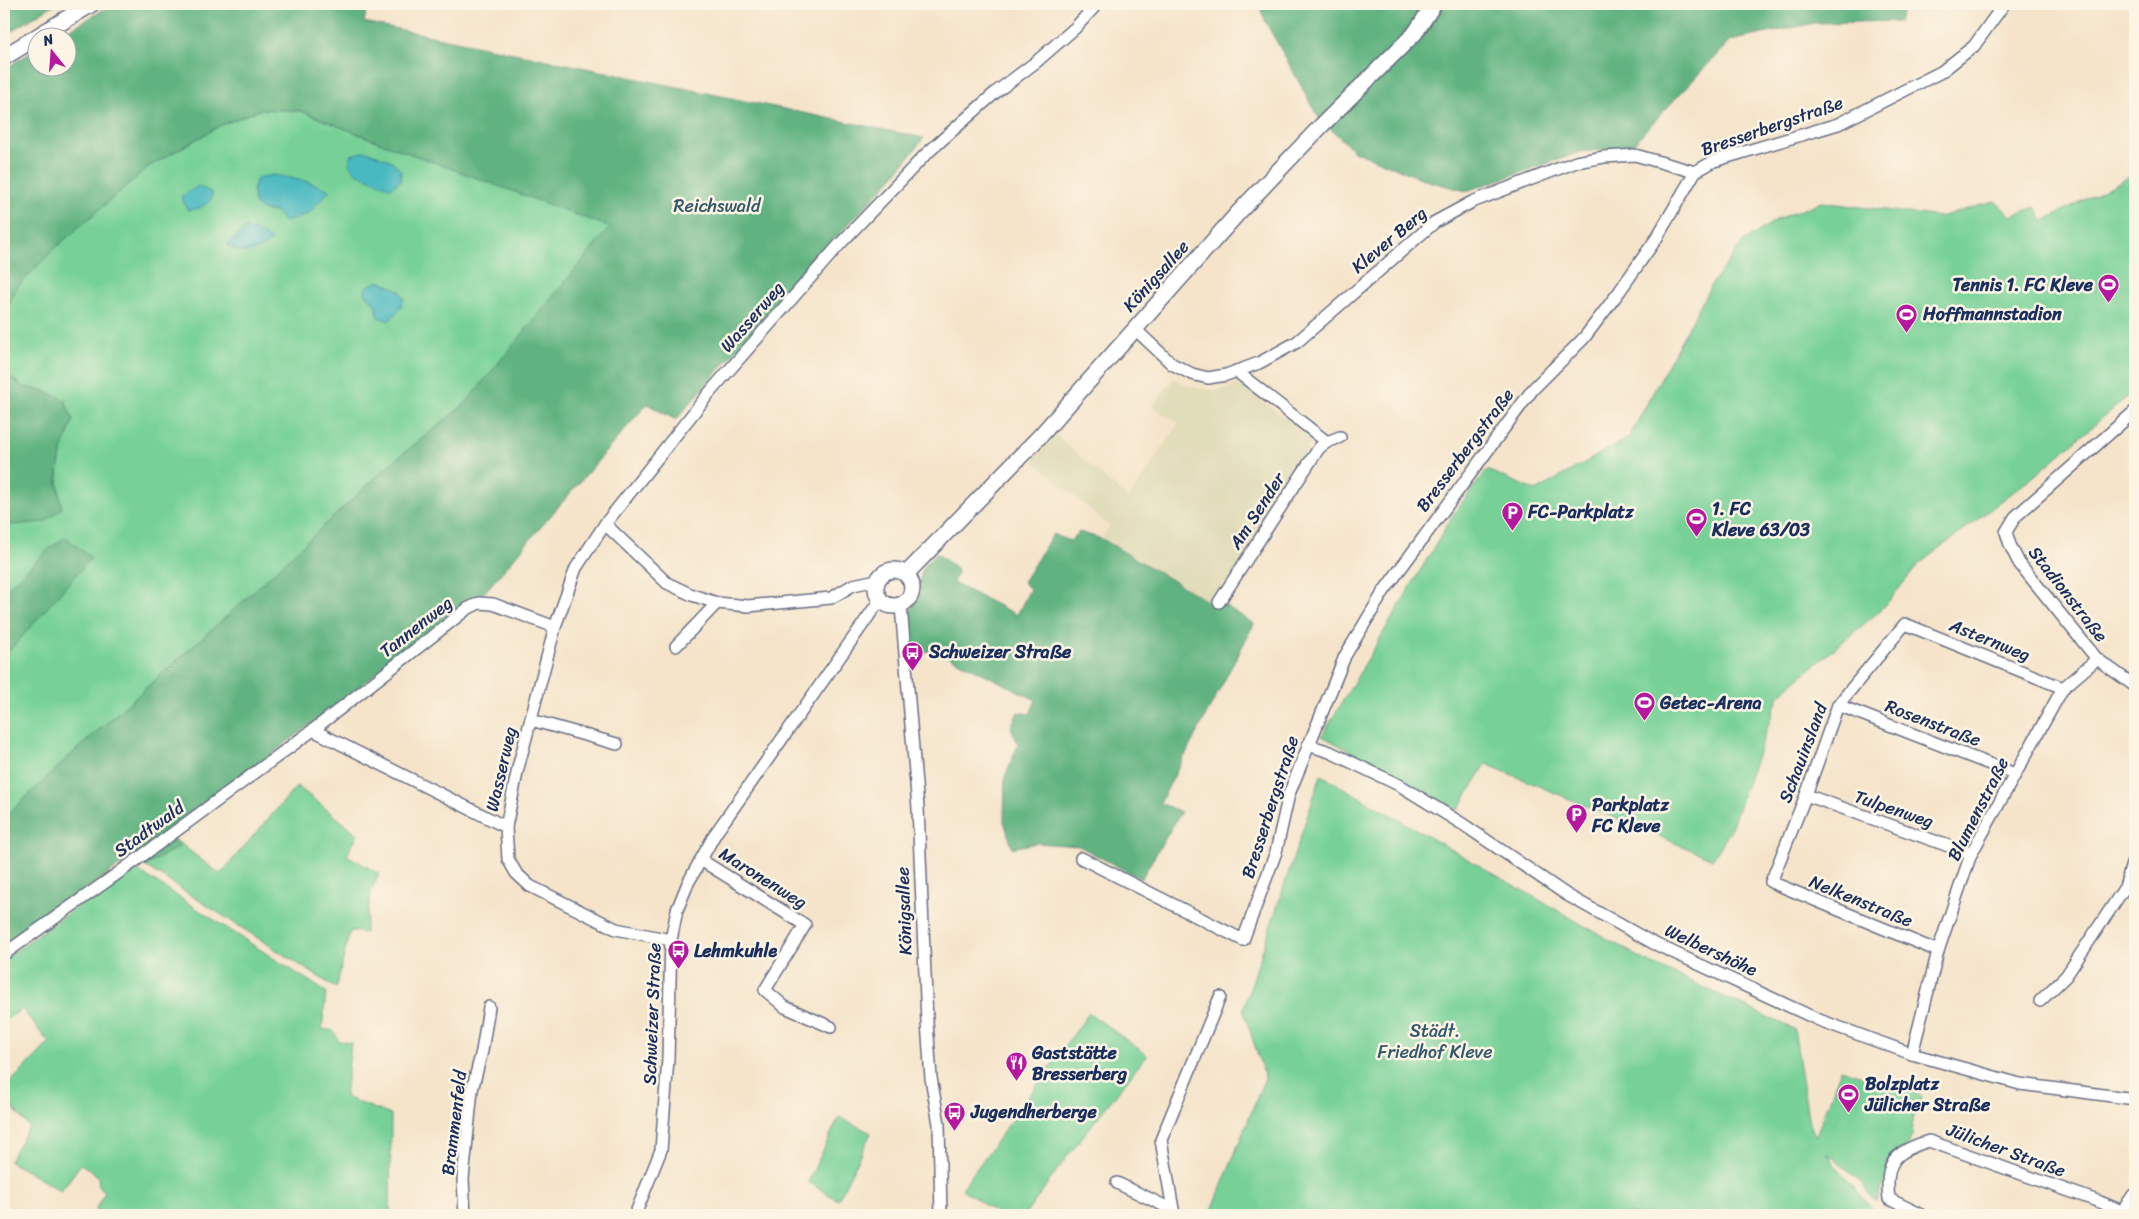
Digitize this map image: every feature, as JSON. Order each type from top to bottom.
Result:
[{"type":"main road","points":[[4,57],[91,4]]},
{"type":"street","name":"Wasserweg","points":[[506,827],[518,768],[555,627],[576,568],[604,524],[710,392],[845,238],[925,155],[996,92],[1068,33],[1097,4]]},
{"type":"street","name":"Königsallee","points":[[906,574],[1041,435],[1251,200],[1322,125],[1410,37],[1434,4]]},
{"type":"street","name":"Bresserbergstraße","points":[[1081,858],[1243,940],[1276,852],[1289,794],[1345,656],[1384,591],[1532,389],[1584,338],[1619,292],[1656,239],[1695,172],[1714,161],[1838,124],[1940,72],[1974,46],[2004,4]]},
{"type":"street","name":"Klever Berg","points":[[1135,329],[1172,364],[1192,374],[1208,378],[1236,371],[1259,363],[1297,342],[1435,222],[1472,202],[1576,162],[1604,156],[1635,155],[1695,172]]},
{"type":"street","points":[[1236,371],[1327,442]]},
{"type":"street","name":"Stadionstraße","points":[[2135,413],[2015,518],[2006,532],[2019,563],[2097,659],[2135,686]]},
{"type":"street","name":"Am Sender","points":[[1219,602],[1319,448],[1327,442],[1340,437]]},
{"type":"street","points":[[604,524],[667,582],[692,595],[717,603],[748,606],[831,598],[853,585],[877,580],[888,571],[895,570],[906,574],[911,580],[911,595],[907,602],[901,606],[892,607],[880,600],[876,594],[877,580]]},
{"type":"street","name":"Schweizer Straße","points":[[635,1215],[661,1150],[668,1059],[671,940],[677,910],[688,883],[715,834],[880,600]]},
{"type":"street","name":"Tannenweg","points":[[313,730],[467,609],[479,603],[492,604],[555,627]]},
{"type":"street","points":[[676,646],[717,603]]},
{"type":"street","name":"Königsallee","points":[[901,606],[918,808],[931,1078],[939,1124],[941,1215]]},
{"type":"street","name":"Asternweg","points":[[1905,624],[2063,688]]},
{"type":"street","name":"Schauinsland","points":[[1771,882],[1806,795],[1838,705],[1905,624]]},
{"type":"street","name":"Blumenstraße","points":[[1912,1054],[1938,951],[1971,854],[2063,688],[2097,659]]},
{"type":"street","name":"Rosenstraße","points":[[1838,705],[2015,774]]},
{"type":"street","name":"Wasserweg","points":[[530,720],[618,744]]},
{"type":"street","points":[[313,730],[506,827],[508,859],[516,873],[530,886],[616,929],[671,940]]},
{"type":"street","name":"Stadtwald","points":[[4,954],[131,864],[313,730]]},
{"type":"street","name":"Welbershöhe","points":[[1308,744],[1330,752],[1401,786],[1464,825],[1567,895],[1654,943],[1819,1020],[1912,1054],[2020,1084],[2135,1098]]},
{"type":"street","name":"Tulpenweg","points":[[1806,795],[1971,854]]},
{"type":"street","points":[[2040,1001],[2066,976],[2125,887],[2135,854]]},
{"type":"street","name":"Maronenweg","points":[[701,860],[805,925],[766,990],[785,1007],[831,1027]]},
{"type":"street","name":"Nelkenstraße","points":[[1771,882],[1938,951]]},
{"type":"street","points":[[1174,1213],[1162,1140],[1220,997]]},
{"type":"street","name":"Brammenfeld","points":[[465,1215],[463,1179],[472,1090],[482,1051],[489,1007]]},
{"type":"street","name":"Jülicher Straße","points":[[1922,1215],[1889,1198],[1887,1186],[1894,1160],[1903,1150],[1929,1141],[2100,1202],[2123,1214]]},
{"type":"street","points":[[1117,1183],[1174,1213]]},
{"type":"street","points":[[2123,1214],[2135,1196]]},
{"type":"shaded area","points":[[1174,378],[1185,385],[1207,390],[1219,390],[1239,384],[1308,436],[1311,442],[1215,605],[1102,539],[1109,526],[1033,460],[1056,435],[1128,499],[1179,423],[1152,407]]},
{"type":"green space","points":[[4,4],[55,4],[4,36]]},
{"type":"green space","name":"Reichswald","points":[[113,4],[368,4],[364,22],[924,138],[893,177],[798,278],[676,420],[647,404],[484,593],[418,641],[231,786],[172,838],[182,845],[145,866],[133,857],[4,946],[4,818],[75,751],[227,616],[389,465],[464,405],[610,227],[376,141],[301,111],[262,109],[221,125],[148,167],[55,248],[17,287],[4,314],[4,69],[28,54],[28,78],[78,78],[78,28],[72,28]]},
{"type":"green space","points":[[1259,4],[1906,4],[1899,21],[1815,23],[1730,41],[1630,147],[1581,152],[1466,191],[1428,181],[1354,151],[1319,118],[1265,21]]},
{"type":"green space","points":[[262,109],[301,111],[376,141],[611,227],[464,405],[389,465],[227,616],[75,751],[4,818],[4,522],[11,525],[60,493],[58,483],[59,465],[63,447],[73,420],[45,391],[23,387],[4,372],[4,314],[17,287],[55,248],[148,167],[221,125]],"holes":[[[274,176],[305,181],[330,190],[320,200],[285,222],[276,212],[257,178]],[[389,287],[399,290],[378,317],[376,305]]]},
{"type":"green space","name":"1. FC Kleve 63/03","points":[[2135,174],[2135,388],[2038,473],[1919,564],[1883,608],[1779,695],[1730,831],[1713,859],[1486,764],[1458,810],[1322,736],[1455,512],[1487,470],[1536,491],[1629,437],[1711,285],[1743,242],[1776,220],[1821,202],[1940,217],[1995,201],[2011,216],[2036,207],[2043,221]]},
{"type":"green space","points":[[4,372],[23,387],[45,391],[65,400],[73,420],[61,454],[57,479],[62,508],[45,522],[11,525],[4,522]]},
{"type":"green space","points":[[1079,532],[1102,539],[1214,605],[1226,606],[1254,624],[1160,803],[1181,812],[1141,879],[1079,846],[1036,843],[1012,848],[1004,821],[1005,777],[1018,744],[1011,727],[1018,712],[1030,714],[1036,700],[944,654],[924,651],[914,655],[907,613],[919,596],[924,567],[936,553],[958,569],[953,583],[1017,615],[1030,589],[1023,582],[1053,534],[1070,541]]},
{"type":"green space","points":[[66,537],[91,558],[4,657],[4,591],[51,547]]},
{"type":"green space","name":"Städt. Friedhof Kleve","points":[[1321,775],[1646,961],[1794,1029],[1809,1124],[1816,1136],[1841,1069],[1922,1096],[1911,1125],[1914,1135],[1911,1136],[1909,1144],[1885,1181],[1876,1202],[1859,1180],[1827,1153],[1833,1163],[1878,1215],[1210,1215],[1265,1078],[1243,1009]]},
{"type":"green space","points":[[297,786],[358,834],[347,855],[379,874],[371,891],[365,933],[350,931],[336,988],[145,866],[182,845],[220,874]]},
{"type":"green space","points":[[132,867],[326,992],[322,1029],[334,1031],[339,1041],[351,1043],[345,1097],[391,1115],[390,1215],[99,1215],[96,1208],[105,1192],[99,1186],[98,1176],[81,1164],[61,1191],[9,1161],[29,1127],[10,1104],[8,1085],[49,1043],[22,1009],[4,1021],[4,959]]},
{"type":"green space","points":[[1089,1013],[1147,1055],[1069,1154],[1025,1215],[999,1215],[962,1189]]},
{"type":"green space","points":[[839,1117],[871,1133],[838,1200],[808,1182]]},
{"type":"water","points":[[366,151],[392,161],[401,171],[401,180],[391,188],[356,173],[349,164],[351,155]]},
{"type":"water","points":[[274,175],[305,181],[330,190],[309,213],[285,222],[276,212],[262,210],[254,203],[253,190],[257,178]]},
{"type":"water","points":[[198,186],[212,193],[211,200],[200,208],[188,210],[181,197]]},
{"type":"water","points":[[245,228],[259,232],[272,241],[250,252],[239,251],[227,245]]},
{"type":"water","points":[[379,281],[399,290],[404,299],[399,310],[389,321],[378,317],[376,305],[365,293],[366,287]]},
{"type":"place","name":"Tennis 1. FC Kleve","points":[[2109,304]]},
{"type":"place","name":"Hoffmannstadion","points":[[1907,333]]},
{"type":"place","name":"FC-Parkplatz","points":[[1512,531]]},
{"type":"place","name":"1. FC Kleve 63/03","points":[[1696,538]]},
{"type":"place","name":"Schweizer Straße","points":[[913,671]]},
{"type":"place","name":"Getec-Arena","points":[[1644,722]]},
{"type":"place","name":"Parkplatz FC Kleve","points":[[1576,834]]},
{"type":"place","name":"Lehmkuhle","points":[[678,970]]},
{"type":"place","name":"Gaststätte Bresserberg","points":[[1016,1082]]},
{"type":"place","name":"Bolzplatz Jülicher Straße","points":[[1849,1113]]},
{"type":"place","name":"Jugendherberge","points":[[955,1131]]}]
